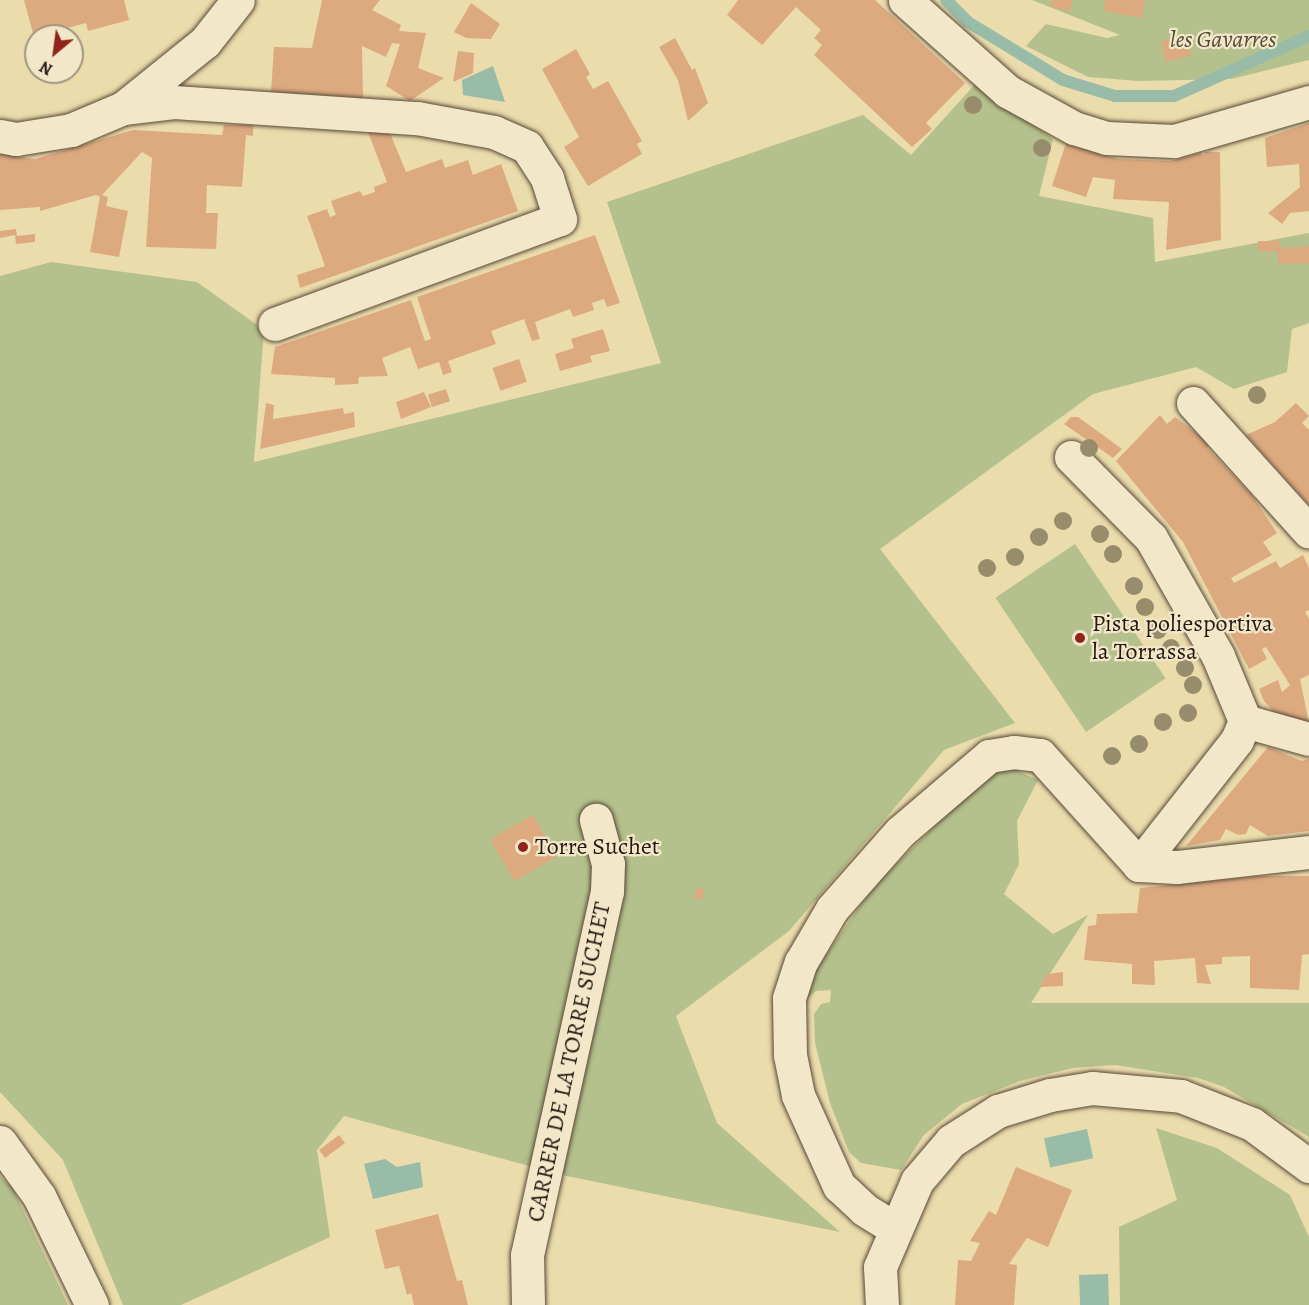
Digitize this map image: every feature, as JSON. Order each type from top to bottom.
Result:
[{"type":"street","points":[[0,136],[16,139],[71,130],[123,108],[205,42],[238,0]]},
{"type":"street","points":[[905,0],[1007,91],[1074,128],[1107,138],[1174,141],[1309,102]]},
{"type":"street","points":[[123,108],[174,102],[417,118],[505,137],[527,147],[546,178],[560,219],[275,324]]},
{"type":"street","points":[[1193,403],[1309,532]]},
{"type":"street","points":[[1071,457],[1151,537],[1218,657],[1245,721],[1236,740],[1139,865]]},
{"type":"street","points":[[1245,721],[1309,739]]},
{"type":"street","points":[[894,1228],[864,1209],[840,1186],[811,1128],[790,1055],[789,998],[801,962],[832,909],[900,832],[989,756],[1014,752],[1040,755],[1139,865],[1177,867],[1309,852]]},
{"type":"street","name":"CARRER DE LA TORRE SUCHET","points":[[528,1305],[527,1255],[607,892],[608,864],[596,820]]},
{"type":"street","points":[[882,1305],[880,1267],[894,1228],[917,1181],[951,1141],[998,1112],[1050,1095],[1092,1088],[1181,1096],[1217,1107],[1252,1124],[1309,1166]]},
{"type":"street","points":[[0,1142],[39,1196],[92,1305]]},
{"type":"green space","name":"les Gavarres","points":[[1032,0],[1309,0],[1309,60],[1231,79],[1138,81],[1088,77],[1026,46],[1046,24],[1107,38],[1120,35]]},
{"type":"green space","points":[[977,82],[1053,139],[1039,196],[1153,218],[1155,262],[1309,233],[1309,323],[1292,329],[1287,372],[1234,389],[1196,367],[1093,394],[880,549],[1015,723],[944,750],[789,931],[676,1016],[717,1123],[840,1232],[567,1176],[344,1116],[317,1150],[330,1237],[181,1305],[123,1305],[63,1160],[0,1092],[0,276],[51,262],[197,282],[264,330],[254,462],[661,363],[607,202],[863,115],[911,155]]},
{"type":"green space","name":"Pista poliesportiva la Torrassa","points":[[1075,544],[1166,678],[1086,732],[995,598]]},
{"type":"green space","points":[[994,768],[1011,768],[1038,780],[1017,821],[1019,864],[1004,894],[1053,934],[1088,915],[1031,1003],[1309,1003],[1309,1137],[1224,1087],[1198,1078],[1115,1065],[1073,1068],[1020,1081],[962,1104],[924,1135],[901,1170],[861,1163],[849,1152],[830,1103],[815,1043],[814,1014],[821,1004],[830,1002],[831,990],[816,991],[805,1001],[812,975],[874,886]]},
{"type":"green space","points":[[1156,1128],[1217,1148],[1290,1195],[1309,1237],[1309,1305],[1120,1305],[1119,1227],[1177,1200]]},
{"type":"green space","points":[[0,1176],[13,1189],[68,1305],[0,1305]]},
{"type":"shaded area","points":[[493,66],[505,102],[463,95],[462,80]]},
{"type":"shaded area","points":[[1087,1129],[1093,1158],[1050,1167],[1044,1138]]},
{"type":"shaded area","points":[[385,1159],[397,1167],[420,1162],[423,1187],[373,1199],[364,1164]]},
{"type":"shaded area","points":[[1108,1274],[1109,1305],[1080,1305],[1079,1275]]},
{"type":"building","points":[[24,0],[124,0],[129,20],[88,31],[86,23],[30,24]]},
{"type":"building","points":[[322,0],[380,0],[372,10],[401,25],[399,31],[426,33],[418,68],[444,78],[410,101],[386,86],[400,44],[392,43],[386,57],[362,46],[363,98],[271,92],[274,47],[312,48]]},
{"type":"building","points":[[738,0],[875,0],[965,83],[926,123],[932,129],[912,147],[814,55],[822,45],[814,38],[821,30],[796,7],[762,45],[727,15]]},
{"type":"building","points":[[1052,0],[1073,0],[1069,12],[1050,6]]},
{"type":"building","points":[[1105,0],[1145,0],[1142,18],[1104,11]]},
{"type":"building","points":[[471,3],[500,24],[491,39],[466,38],[454,32]]},
{"type":"building","points":[[1186,35],[1191,55],[1166,62],[1161,41]]},
{"type":"building","points":[[675,38],[692,70],[695,68],[708,103],[688,121],[678,80],[659,47]]},
{"type":"building","points":[[576,49],[590,74],[586,77],[593,89],[608,81],[642,141],[637,144],[642,154],[588,186],[564,147],[579,137],[542,69]]},
{"type":"building","points":[[458,51],[474,53],[473,73],[453,82]]},
{"type":"building","points":[[1309,123],[1309,211],[1290,213],[1282,224],[1268,213],[1300,187],[1299,164],[1267,167],[1265,138]]},
{"type":"building","points":[[224,125],[253,125],[253,136],[246,135],[242,187],[207,185],[206,213],[218,213],[216,249],[146,247],[152,158],[142,152],[102,195],[108,197],[106,206],[128,211],[119,257],[90,252],[100,197],[96,195],[40,211],[40,207],[0,210],[0,154],[35,159],[133,130],[222,135]]},
{"type":"building","points":[[368,132],[390,133],[406,172],[442,159],[445,168],[468,160],[473,175],[501,164],[518,211],[300,288],[297,275],[325,266],[307,216],[327,209],[330,217],[336,215],[331,201],[360,191],[363,196],[375,192],[374,187],[387,182]]},
{"type":"building","points":[[1066,143],[1118,159],[1171,161],[1200,153],[1205,155],[1205,152],[1220,152],[1221,240],[1166,250],[1169,202],[1113,199],[1115,180],[1093,177],[1086,197],[1052,186]]},
{"type":"building","points":[[16,229],[17,236],[35,234],[35,242],[16,244],[15,235],[0,238],[0,231]]},
{"type":"building","points":[[595,235],[620,303],[607,307],[604,299],[592,303],[594,310],[573,317],[570,309],[535,322],[540,339],[532,341],[524,319],[491,331],[496,344],[448,361],[452,372],[443,375],[439,362],[418,369],[410,347],[382,358],[388,376],[359,377],[358,384],[335,385],[335,378],[271,374],[275,347],[411,300],[425,341],[431,339],[417,297]]},
{"type":"building","points":[[1258,241],[1280,241],[1281,248],[1309,246],[1309,263],[1279,264],[1277,251],[1258,251]]},
{"type":"building","points":[[603,329],[610,351],[590,356],[592,362],[560,371],[555,354],[574,348],[571,339]]},
{"type":"building","points":[[519,359],[527,382],[500,391],[493,368]]},
{"type":"building","points":[[446,389],[450,401],[432,407],[428,395]]},
{"type":"building","points":[[424,392],[431,407],[401,419],[396,402]]},
{"type":"building","points":[[266,403],[274,405],[273,419],[343,408],[344,414],[354,412],[355,427],[260,449]]},
{"type":"building","points":[[1296,403],[1309,416],[1302,423],[1309,430],[1309,505],[1246,435],[1275,422]]},
{"type":"building","points":[[1160,415],[1167,424],[1175,417],[1210,444],[1207,448],[1251,494],[1277,533],[1263,542],[1272,555],[1231,578],[1234,583],[1276,561],[1280,568],[1303,555],[1309,568],[1309,610],[1305,612],[1309,619],[1309,675],[1300,679],[1309,723],[1274,712],[1264,701],[1259,689],[1278,680],[1282,692],[1290,685],[1266,647],[1262,649],[1267,659],[1249,669],[1183,542],[1116,461]]},
{"type":"building","points":[[1071,417],[1078,417],[1122,449],[1113,458],[1064,424]]},
{"type":"building","points":[[1268,747],[1302,761],[1309,759],[1309,831],[1268,836],[1250,825],[1246,834],[1238,835],[1226,829],[1220,840],[1186,846]]},
{"type":"building","name":"Torre Suchet","points":[[533,815],[557,857],[515,881],[491,840]]},
{"type":"building","points":[[1257,876],[1309,876],[1309,954],[1302,955],[1299,990],[1250,988],[1250,956],[1222,957],[1222,964],[1205,965],[1211,984],[1197,983],[1195,958],[1154,961],[1155,985],[1132,984],[1132,964],[1084,960],[1088,926],[1096,925],[1097,914],[1137,913],[1140,888]]},
{"type":"building","points":[[697,887],[705,889],[703,899],[694,898]]},
{"type":"building","points":[[1063,972],[1063,986],[1040,987],[1047,974]]},
{"type":"building","points":[[339,1135],[345,1143],[325,1158],[319,1150]]},
{"type":"building","points":[[1016,1167],[1072,1190],[1048,1247],[1027,1238],[1009,1264],[1017,1265],[1014,1305],[955,1305],[958,1260],[971,1261],[980,1243],[970,1241],[989,1211],[996,1215]]},
{"type":"building","points":[[438,1214],[457,1281],[462,1280],[468,1305],[414,1305],[411,1293],[407,1295],[399,1266],[385,1269],[375,1230]]},
{"type":"waterway","points":[[946,0],[968,22],[1063,80],[1115,96],[1174,96],[1309,36]]},
{"type":"place","name":"Pista poliesportiva la Torrassa","points":[[1080,638]]},
{"type":"place","name":"Torre Suchet","points":[[523,847]]}]
